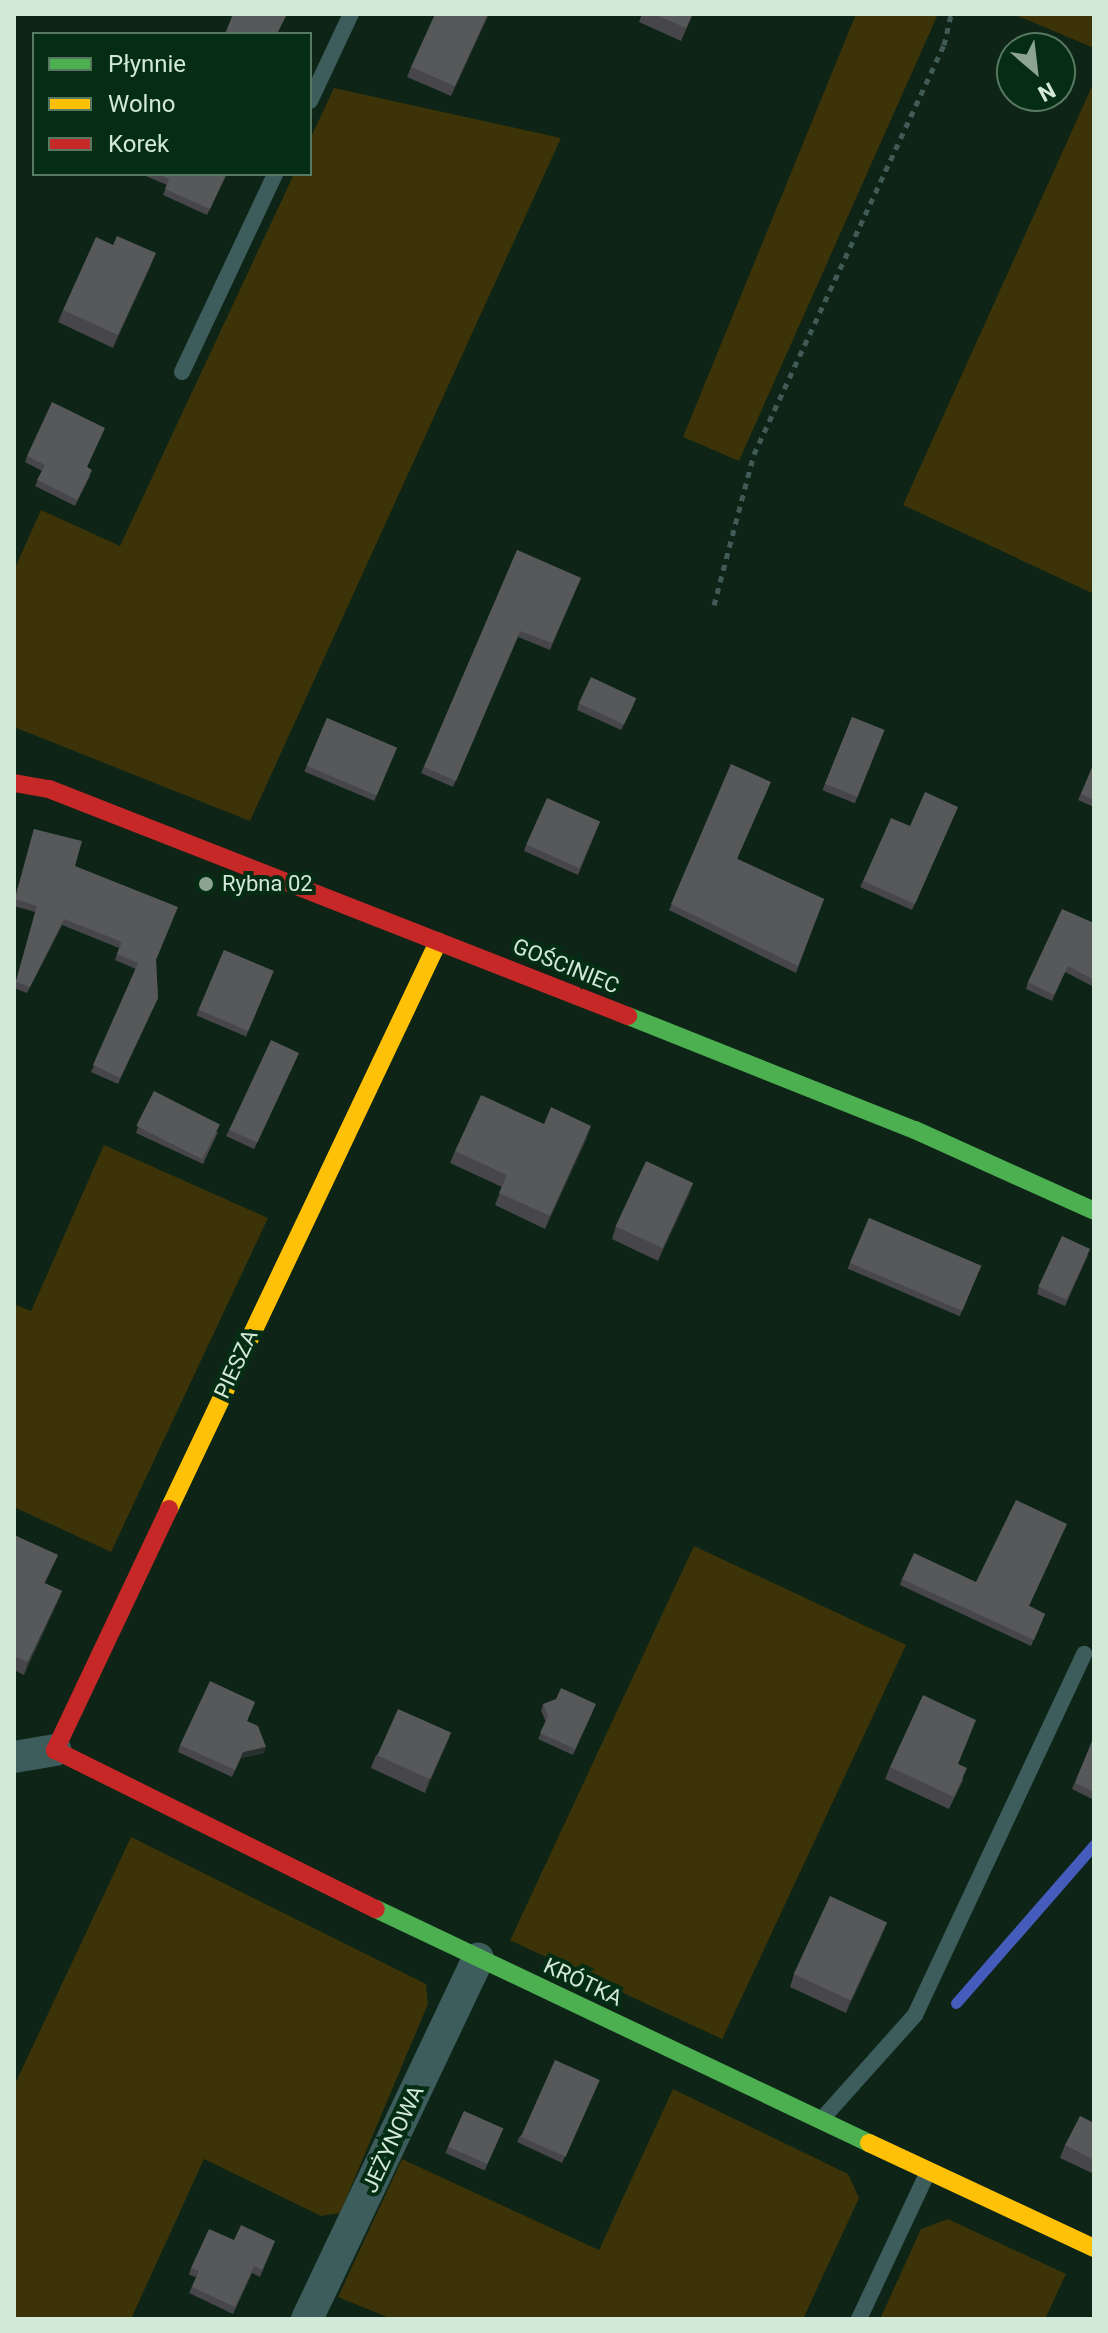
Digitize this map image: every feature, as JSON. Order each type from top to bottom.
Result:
[{"type":"street","name":"GOŚCINIEC","points":[[14,783],[49,789],[915,1130],[1094,1211]]},
{"type":"street","name":"PIESZA","points":[[55,1750],[438,942]]},
{"type":"street","points":[[14,1757],[55,1750]]},
{"type":"street","name":"KRÓTKA","points":[[55,1750],[478,1959],[1094,2248]]},
{"type":"street","name":"JEŻYNOWA","points":[[307,2319],[478,1959]]},
{"type":"lane","points":[[312,97],[351,14]]},
{"type":"lane","points":[[182,372],[274,176]]},
{"type":"lane","points":[[821,2121],[915,2015],[1084,1654]]},
{"type":"lane","points":[[859,2319],[929,2171]]},
{"type":"path","points":[[714,605],[754,454],[944,45],[951,14]]},
{"type":"shaded area","points":[[856,14],[938,14],[739,461],[683,437]]},
{"type":"shaded area","points":[[1013,14],[1094,14],[1094,48],[1076,40],[1076,32],[1056,32]]},
{"type":"shaded area","points":[[1094,82],[1094,594],[903,505]]},
{"type":"shaded area","points":[[334,88],[561,138],[250,821],[14,727],[14,570],[41,510],[120,546],[293,176],[312,176],[312,135]]},
{"type":"shaded area","points":[[104,1145],[268,1218],[111,1552],[14,1507],[14,1304],[31,1311]]},
{"type":"shaded area","points":[[694,1546],[906,1645],[722,2039],[510,1940]]},
{"type":"shaded area","points":[[131,1837],[426,1984],[428,2004],[340,2213],[321,2216],[204,2159],[131,2319],[14,2319],[14,2086]]},
{"type":"shaded area","points":[[673,2089],[848,2174],[859,2198],[803,2319],[392,2319],[338,2297],[402,2159],[599,2250]]},
{"type":"shaded area","points":[[948,2219],[1066,2274],[1045,2319],[880,2319],[921,2229]]},
{"type":"building","points":[[233,14],[287,14],[278,32],[226,32]]},
{"type":"building","points":[[435,14],[488,14],[455,86],[411,67]]},
{"type":"building","points":[[654,14],[692,14],[686,28]]},
{"type":"building","points":[[162,176],[225,176],[210,209],[165,189],[169,179]]},
{"type":"building","points":[[117,236],[156,253],[118,335],[63,310],[96,237],[113,245]]},
{"type":"building","points":[[52,402],[105,428],[87,467],[92,470],[77,500],[37,480],[45,465],[27,456]]},
{"type":"building","points":[[517,550],[581,578],[552,643],[520,631],[456,781],[424,767]]},
{"type":"building","points":[[591,677],[636,698],[624,724],[579,703]]},
{"type":"building","points":[[852,717],[884,730],[857,797],[825,784]]},
{"type":"building","points":[[327,718],[397,748],[377,796],[307,766]]},
{"type":"building","points":[[1094,763],[1094,800],[1081,794]]},
{"type":"building","points":[[731,764],[771,782],[737,859],[824,899],[798,966],[671,904]]},
{"type":"building","points":[[925,792],[958,807],[915,904],[863,881],[891,818],[910,826]]},
{"type":"building","points":[[547,798],[600,822],[579,868],[526,845]]},
{"type":"building","points":[[34,829],[82,841],[75,866],[178,907],[156,960],[158,998],[120,1078],[93,1065],[138,963],[117,954],[122,942],[64,919],[30,987],[16,982],[37,906],[15,899]]},
{"type":"building","points":[[1062,909],[1094,923],[1094,980],[1068,966],[1054,995],[1028,982]]},
{"type":"building","points":[[224,950],[274,971],[248,1031],[199,1010]]},
{"type":"building","points":[[271,1040],[299,1053],[257,1143],[229,1130]]},
{"type":"building","points":[[154,1091],[220,1125],[202,1159],[136,1126]]},
{"type":"building","points":[[481,1095],[544,1124],[551,1107],[591,1126],[550,1216],[499,1193],[507,1175],[455,1151]]},
{"type":"building","points":[[646,1161],[693,1183],[663,1248],[616,1226]]},
{"type":"building","points":[[869,1218],[981,1266],[962,1311],[850,1263]]},
{"type":"building","points":[[1062,1236],[1090,1249],[1066,1300],[1038,1287]]},
{"type":"building","points":[[1016,1500],[1067,1524],[1029,1606],[1045,1614],[1034,1640],[902,1579],[914,1553],[976,1582]]},
{"type":"building","points":[[14,1535],[58,1555],[44,1583],[62,1591],[28,1662],[14,1656]]},
{"type":"building","points":[[210,1681],[255,1702],[247,1721],[258,1726],[266,1747],[243,1752],[235,1770],[180,1745]]},
{"type":"building","points":[[561,1688],[596,1704],[575,1749],[540,1733],[548,1716],[543,1704],[556,1699]]},
{"type":"building","points":[[923,1695],[976,1720],[958,1764],[967,1768],[954,1797],[890,1767]]},
{"type":"building","points":[[398,1709],[451,1733],[430,1779],[377,1756]]},
{"type":"building","points":[[1094,1740],[1094,1792],[1075,1783]]},
{"type":"building","points":[[830,1896],[887,1923],[851,2001],[794,1974]]},
{"type":"building","points":[[555,2060],[600,2080],[566,2157],[521,2137]]},
{"type":"building","points":[[464,2111],[503,2128],[487,2164],[448,2147]]},
{"type":"building","points":[[1080,2116],[1094,2123],[1094,2160],[1065,2145]]},
{"type":"building","points":[[241,2225],[275,2241],[262,2270],[254,2266],[235,2307],[192,2287],[199,2271],[191,2268],[209,2229],[234,2240]]},
{"type":"waterway","points":[[956,2003],[1094,1845]]},
{"type":"traffic: fast","points":[[628,1016],[915,1130],[1094,1211]]},
{"type":"traffic: fast","points":[[376,1909],[869,2143]]},
{"type":"traffic: slow","points":[[169,1509],[438,942]]},
{"type":"traffic: slow","points":[[869,2143],[1094,2248]]},
{"type":"traffic: jam","points":[[14,783],[49,789],[628,1016]]},
{"type":"traffic: jam","points":[[169,1509],[55,1750],[376,1909]]},
{"type":"place","name":"Rybna 02","points":[[206,884]]}]
